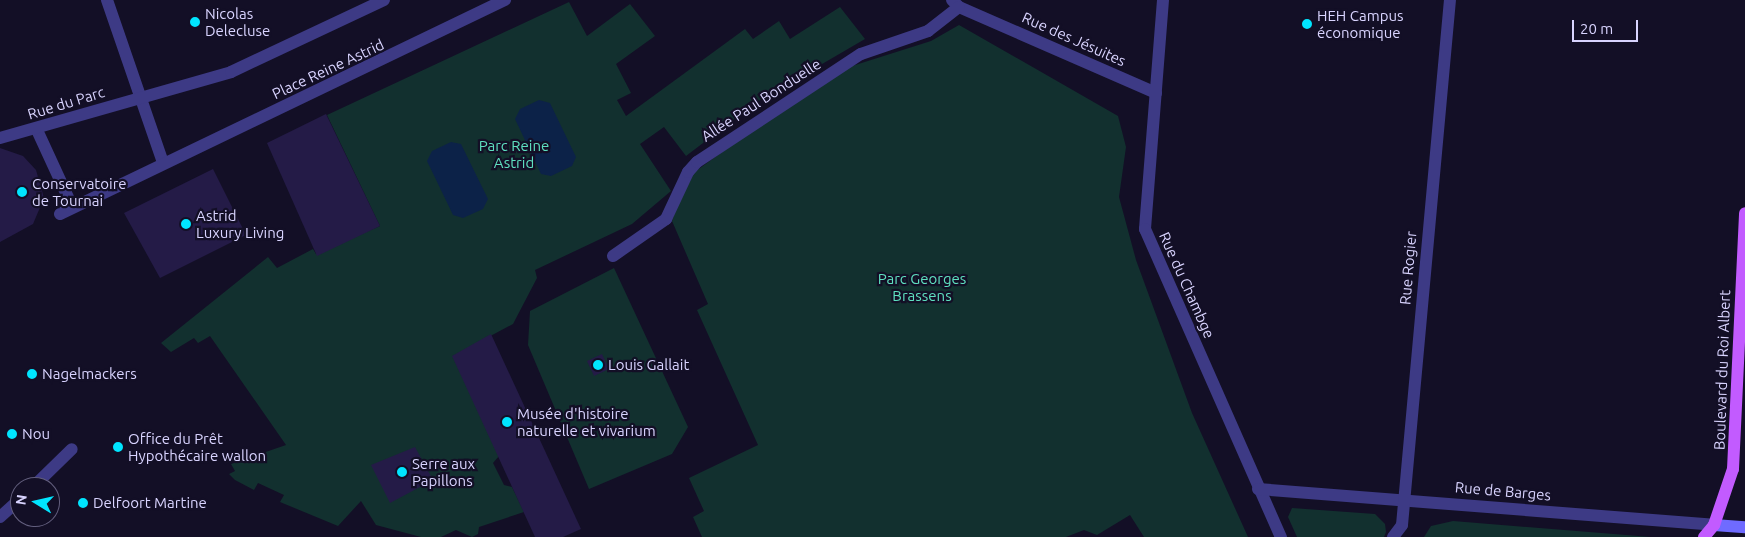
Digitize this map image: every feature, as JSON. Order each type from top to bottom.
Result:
[{"type":"main road","name":"Boulevard du Roi Albert","points":[[1704,537],[1714,524],[1733,469],[1745,213]]},
{"type":"street","points":[[107,0],[163,163]]},
{"type":"street","points":[[141,98],[231,72],[384,0]]},
{"type":"street","name":"Place Reine Astrid","points":[[60,214],[72,206],[163,163],[354,76],[505,0]]},
{"type":"street","name":"Rue du Chambge","points":[[1163,0],[1145,229],[1258,489],[1282,537]]},
{"type":"street","name":"Rue Rogier","points":[[1393,537],[1402,525],[1450,0]]},
{"type":"street","name":"Rue des Jésuites","points":[[956,3],[1156,93]]},
{"type":"street","name":"Allée Paul Bonduelle","points":[[613,256],[666,220],[688,172],[697,162],[861,54],[928,31],[956,3]]},
{"type":"street","name":"Rue du Parc","points":[[0,138],[38,130],[141,98]]},
{"type":"street","points":[[38,130],[72,206]]},
{"type":"street","points":[[43,477],[72,449]]},
{"type":"street","name":"Rue de Barges","points":[[1258,489],[1745,527]]},
{"type":"street","points":[[0,517],[10,508]]},
{"type":"green space","name":"Parc Reine Astrid","points":[[569,2],[587,36],[630,4],[655,36],[616,64],[631,93],[617,100],[626,116],[745,29],[753,39],[779,21],[790,39],[840,7],[865,39],[757,102],[686,156],[664,127],[640,144],[671,191],[632,224],[535,270],[537,278],[513,324],[453,356],[499,456],[493,463],[504,485],[512,487],[524,512],[479,527],[478,534],[472,537],[456,530],[441,537],[421,537],[376,525],[361,501],[338,526],[280,502],[284,495],[258,483],[254,490],[235,480],[229,474],[235,471],[231,464],[286,445],[210,336],[198,343],[194,338],[171,352],[161,343],[268,257],[277,268],[313,249],[316,254],[380,226],[327,115]]},
{"type":"green space","name":"Parc Georges Brassens","points":[[959,25],[1118,116],[1126,147],[1119,197],[1136,260],[1192,413],[1248,537],[1144,537],[1130,515],[1097,535],[1084,530],[1066,537],[702,537],[693,517],[704,511],[689,478],[758,445],[697,310],[708,304],[672,221],[685,179],[766,120],[849,67],[931,41]]},
{"type":"green space","points":[[614,268],[688,427],[672,454],[589,489],[528,345],[530,311]]},
{"type":"green space","points":[[1292,508],[1375,514],[1385,524],[1386,532],[1384,537],[1297,537],[1288,517]]},
{"type":"green space","points":[[1453,521],[1651,537],[1424,537],[1431,526]]},
{"type":"water","points":[[539,100],[550,103],[576,157],[572,166],[551,176],[541,174],[515,119],[520,109]]},
{"type":"water","points":[[451,142],[461,144],[488,199],[483,209],[463,218],[453,215],[427,161],[432,151]]},
{"type":"building","points":[[326,114],[380,226],[317,256],[267,143]]},
{"type":"building","name":"Conservatoire de Tournai","points":[[0,148],[23,156],[36,170],[44,198],[33,224],[0,242]]},
{"type":"building","name":"Astrid Luxury Living","points":[[213,169],[246,235],[160,278],[124,213]]},
{"type":"building","name":"Musée d'histoire naturelle et vivarium","points":[[491,334],[581,529],[563,537],[535,537],[452,356]]},
{"type":"building","name":"Louis Gallait","points":[[602,354],[609,369],[594,376],[587,361]]},
{"type":"building","name":"Serre aux Papillons","points":[[415,447],[433,480],[390,503],[371,465]]},
{"type":"place","name":"Nicolas Delecluse","points":[[195,22]]},
{"type":"place","name":"HEH Campus économique","points":[[1307,24]]},
{"type":"place","name":"Conservatoire de Tournai","points":[[22,192]]},
{"type":"place","name":"Astrid Luxury Living","points":[[186,224]]},
{"type":"place","name":"Louis Gallait","points":[[598,365]]},
{"type":"place","name":"Nagelmackers","points":[[32,374]]},
{"type":"place","name":"Musée d'histoire naturelle et vivarium","points":[[507,422]]},
{"type":"place","name":"Nou","points":[[12,434]]},
{"type":"place","name":"Office du Prêt Hypothécaire wallon","points":[[118,447]]},
{"type":"place","name":"Serre aux Papillons","points":[[402,472]]},
{"type":"place","name":"Delfoort Martine","points":[[83,503]]}]
